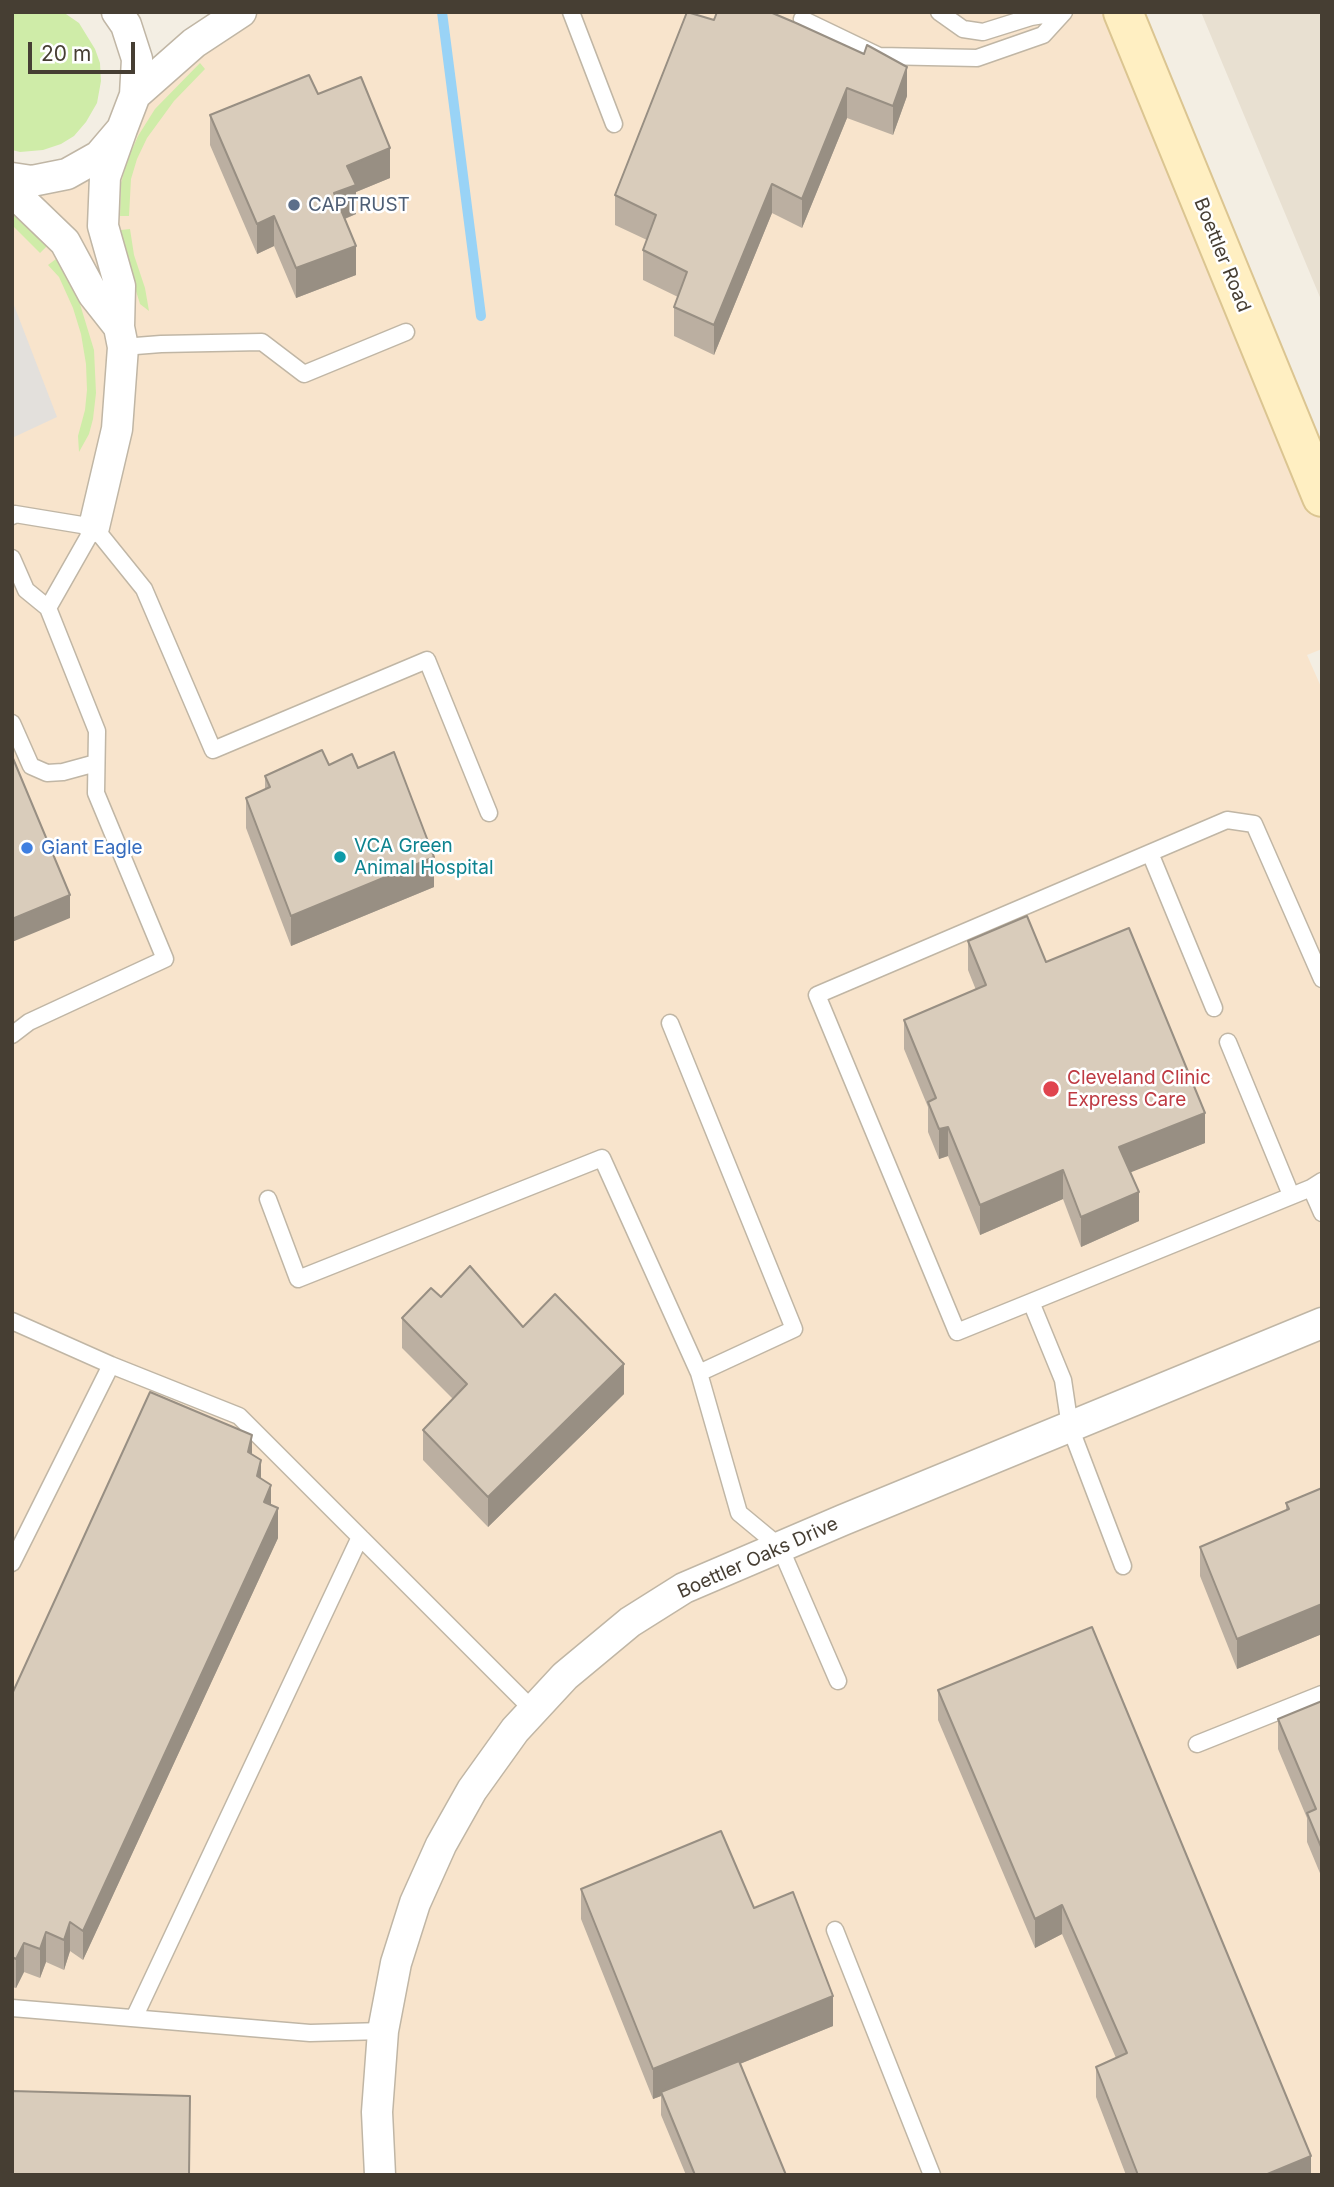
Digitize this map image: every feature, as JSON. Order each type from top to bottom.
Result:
[{"type":"street","points":[[94,527],[117,429],[121,337],[120,286],[103,226],[106,177],[135,95],[137,59],[126,24],[117,12]]},
{"type":"street","points":[[135,95],[194,43],[241,12]]},
{"type":"street","name":"Boettler Road","points":[[1123,12],[1322,497]]},
{"type":"street","points":[[12,178],[32,181],[67,174],[99,156],[122,129]]},
{"type":"street","points":[[12,191],[65,242],[93,294],[121,337]]},
{"type":"street","name":"Boettler Oaks Drive","points":[[380,2175],[377,2112],[383,2031],[400,1951],[415,1903],[441,1845],[472,1790],[515,1730],[565,1676],[630,1622],[684,1588],[1322,1323]]},
{"type":"lane","points":[[572,12],[614,124]]},
{"type":"lane","points":[[939,12],[964,29],[983,32],[1031,17],[1062,12]]},
{"type":"lane","points":[[802,19],[880,56],[977,58],[1043,36],[1062,12]]},
{"type":"lane","points":[[121,337],[161,344],[262,342],[304,374],[406,332]]},
{"type":"lane","points":[[12,516],[15,514],[94,527],[144,589],[213,750],[427,660],[489,813]]},
{"type":"lane","points":[[48,608],[94,527]]},
{"type":"lane","points":[[12,558],[26,590],[48,608],[97,731],[96,793],[165,959],[29,1022],[12,1035]]},
{"type":"lane","points":[[12,723],[31,766],[47,773],[96,764]]},
{"type":"lane","points":[[1322,979],[1254,824],[1227,820],[817,995],[957,1332],[1316,1184],[1322,1213]]},
{"type":"lane","points":[[1150,853],[1214,1008]]},
{"type":"lane","points":[[670,1023],[794,1329],[699,1373]]},
{"type":"lane","points":[[1228,1041],[1291,1195]]},
{"type":"lane","points":[[268,1199],[298,1279],[602,1158],[699,1373],[739,1513],[780,1547],[838,1681]]},
{"type":"lane","points":[[1031,1302],[1063,1380],[1070,1427],[1123,1566]]},
{"type":"lane","points":[[13,1323],[239,1416],[533,1710]]},
{"type":"lane","points":[[12,1563],[111,1365]]},
{"type":"lane","points":[[134,2018],[360,1536]]},
{"type":"lane","points":[[1197,1744],[1322,1694]]},
{"type":"lane","points":[[835,1930],[932,2175]]},
{"type":"lane","points":[[12,2008],[310,2033],[383,2031]]},
{"type":"shaded area","points":[[241,12],[1123,12],[1322,497],[1322,649],[1307,655],[1322,689],[1322,2175],[12,2175],[12,178],[67,174],[135,95]]},
{"type":"shaded area","points":[[1201,12],[1322,12],[1322,302]]},
{"type":"shaded area","points":[[12,300],[57,417],[12,438]]},
{"type":"green space","points":[[12,12],[63,12],[79,23],[100,63],[101,81],[97,103],[86,122],[74,136],[43,150],[12,150]]},
{"type":"green space","points":[[200,63],[205,69],[174,101],[147,138],[131,179],[129,216],[120,216],[121,183],[138,136],[155,109]]},
{"type":"green space","points":[[12,214],[47,246],[40,253],[12,225]]},
{"type":"green space","points":[[130,229],[149,311],[140,304],[122,246],[121,230]]},
{"type":"green space","points":[[56,259],[76,291],[94,350],[96,393],[93,419],[89,434],[79,452],[78,436],[87,390],[86,364],[73,308],[59,277],[48,265]]},
{"type":"building","points":[[687,12],[714,20],[717,12],[770,12],[864,54],[867,45],[907,67],[893,106],[847,88],[802,199],[772,184],[714,325],[674,307],[687,272],[643,250],[656,215],[615,195]]},
{"type":"building","name":"CAPTRUST","points":[[309,75],[318,94],[361,77],[390,148],[347,166],[356,185],[334,193],[356,246],[296,268],[274,216],[257,224],[210,115]]},
{"type":"building","name":"VCA Green Animal Hospital","points":[[322,750],[329,765],[352,754],[358,768],[394,752],[434,857],[291,916],[246,798],[270,787],[265,776]]},
{"type":"building","name":"Giant Eagle","points":[[12,756],[70,895],[12,919]]},
{"type":"building","name":"Cleveland Clinic Express Care","points":[[1027,916],[1046,962],[1129,928],[1205,1113],[1119,1147],[1139,1192],[1081,1217],[1063,1170],[980,1205],[948,1127],[939,1129],[928,1102],[936,1098],[904,1020],[986,985],[968,941]]},
{"type":"building","points":[[470,1266],[523,1327],[555,1294],[624,1364],[488,1497],[423,1430],[467,1384],[402,1318],[431,1288],[441,1297]]},
{"type":"building","points":[[150,1392],[252,1435],[248,1452],[261,1460],[257,1476],[271,1485],[264,1502],[278,1508],[83,1931],[70,1922],[64,1940],[46,1932],[40,1949],[24,1943],[16,1959],[12,1957],[12,1694]]},
{"type":"building","points":[[1322,1488],[1322,1604],[1237,1639],[1200,1547],[1289,1509],[1286,1503]]},
{"type":"building","points":[[1092,1627],[1311,2156],[1265,2175],[1138,2175],[1096,2067],[1127,2053],[1062,1905],[1035,1919],[938,1690]]},
{"type":"building","points":[[1322,1701],[1322,1849],[1307,1813],[1316,1809],[1278,1719]]},
{"type":"building","points":[[721,1831],[754,1908],[793,1892],[833,1996],[653,2069],[581,1889]]},
{"type":"building","points":[[739,2061],[786,2175],[695,2175],[661,2092]]},
{"type":"building","points":[[12,2091],[190,2096],[189,2175],[12,2175]]},
{"type":"waterway","points":[[442,12],[481,316]]},
{"type":"place","name":"CAPTRUST","points":[[294,205]]},
{"type":"place","name":"Giant Eagle","points":[[27,848]]},
{"type":"place","name":"VCA Green Animal Hospital","points":[[340,857]]},
{"type":"place","name":"Cleveland Clinic Express Care","points":[[1051,1089]]}]
